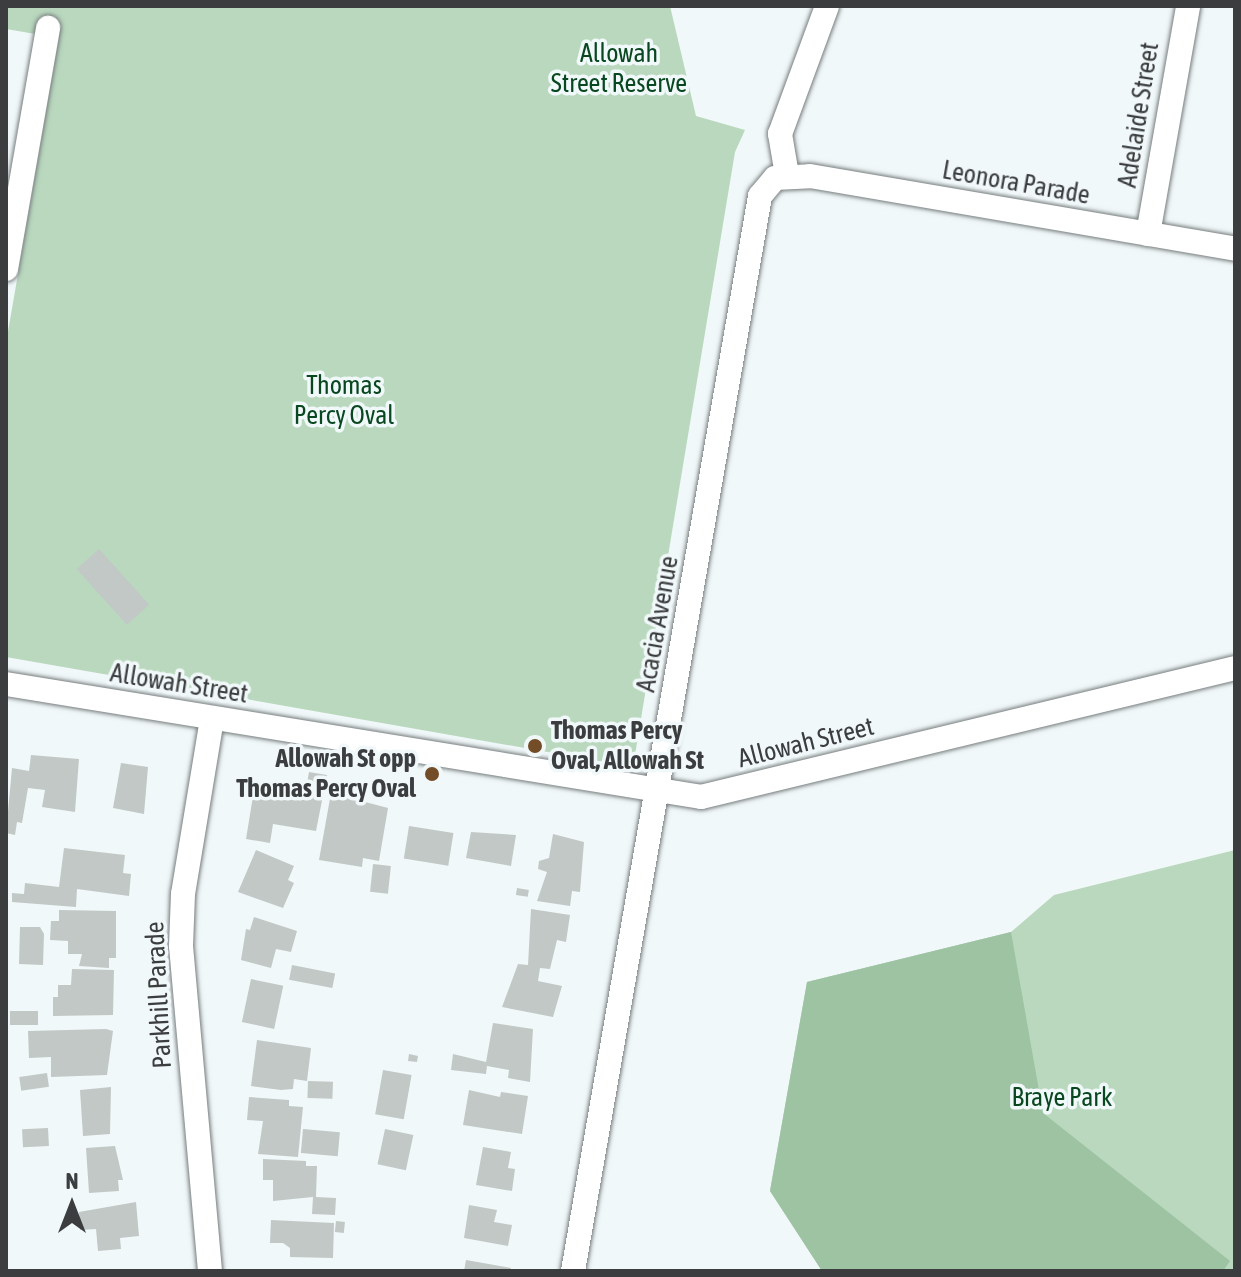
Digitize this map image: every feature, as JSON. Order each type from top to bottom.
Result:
[{"type":"street","points":[[787,175],[780,134],[827,6]]},
{"type":"street","name":"Adelaide Street","points":[[1148,234],[1188,6]]},
{"type":"street","points":[[6,269],[48,28]]},
{"type":"street","name":"Leonora Parade","points":[[787,175],[1235,249]]},
{"type":"street","name":"Acacia Avenue","points":[[573,1271],[757,208],[767,185],[787,175]]},
{"type":"street","name":"Allowah Street","points":[[6,684],[658,792],[711,795],[1235,668]]},
{"type":"street","name":"Parkhill Parade","points":[[210,1271],[181,946],[183,894],[212,718]]},
{"type":"green space","name":"Thomas Percy Oval","points":[[6,6],[670,6],[696,116],[745,130],[735,152],[633,767],[6,657],[6,343],[59,38],[6,29]]},
{"type":"green space","name":"Braye Park","points":[[1235,850],[1235,1271],[822,1271],[770,1191],[807,982],[1011,932],[1054,895]]},
{"type":"green space","points":[[1011,932],[1043,1113],[1230,1261],[1223,1271],[822,1271],[770,1191],[807,982]]},
{"type":"building","points":[[99,549],[149,605],[127,625],[77,569]]},
{"type":"building","points":[[31,755],[79,759],[75,812],[42,807],[45,790],[28,788],[22,823],[17,822],[15,835],[6,833],[12,768],[29,771]]},
{"type":"building","points":[[121,763],[148,767],[144,814],[113,808]]},
{"type":"building","points":[[309,772],[327,775],[316,831],[273,824],[270,843],[246,839],[255,784],[306,789]]},
{"type":"building","points":[[331,793],[388,808],[379,861],[363,858],[362,867],[319,860]]},
{"type":"building","points":[[409,826],[453,833],[448,866],[404,859]]},
{"type":"building","points":[[471,832],[516,835],[511,866],[466,858]]},
{"type":"building","points":[[553,834],[584,842],[580,892],[572,891],[570,906],[537,901],[547,872],[538,869],[539,861],[549,858]]},
{"type":"building","points":[[64,848],[125,855],[123,873],[131,874],[129,896],[77,889],[76,907],[12,902],[12,893],[24,894],[25,883],[59,887]]},
{"type":"building","points":[[256,850],[294,866],[288,880],[294,883],[283,908],[238,892]]},
{"type":"building","points":[[373,864],[391,866],[388,894],[370,892]]},
{"type":"building","points":[[517,888],[529,890],[528,897],[516,895]]},
{"type":"building","points":[[531,909],[570,915],[566,942],[557,940],[550,969],[540,968],[538,981],[562,986],[553,1017],[502,1007],[518,964],[528,965]]},
{"type":"building","points":[[59,910],[116,911],[116,958],[109,958],[109,968],[79,966],[82,954],[68,954],[68,941],[50,940],[51,921],[59,921]]},
{"type":"building","points":[[254,917],[297,931],[291,952],[276,949],[271,968],[241,960],[246,929],[250,930]]},
{"type":"building","points":[[20,927],[40,927],[44,934],[43,965],[19,964]]},
{"type":"building","points":[[292,965],[335,973],[332,988],[289,980]]},
{"type":"building","points":[[72,969],[114,970],[113,1015],[53,1016],[53,997],[58,997],[58,985],[71,985]]},
{"type":"building","points":[[251,979],[283,986],[274,1029],[242,1022]]},
{"type":"building","points":[[10,1011],[38,1011],[38,1025],[10,1025]]},
{"type":"building","points":[[493,1023],[533,1029],[530,1082],[508,1078],[509,1070],[487,1066],[486,1074],[451,1070],[453,1054],[486,1062]]},
{"type":"building","points":[[28,1031],[113,1031],[107,1075],[51,1077],[51,1057],[29,1058]]},
{"type":"building","points":[[257,1040],[311,1048],[307,1081],[294,1079],[293,1089],[251,1086]]},
{"type":"building","points":[[409,1054],[418,1056],[417,1062],[408,1061]]},
{"type":"building","points":[[383,1070],[412,1075],[404,1119],[375,1114]]},
{"type":"building","points":[[47,1073],[49,1087],[21,1091],[19,1077]]},
{"type":"building","points":[[308,1081],[333,1082],[332,1099],[307,1098]]},
{"type":"building","points":[[111,1087],[110,1134],[83,1136],[80,1090]]},
{"type":"building","points":[[469,1090],[500,1097],[501,1092],[528,1096],[522,1134],[463,1125]]},
{"type":"building","points":[[249,1097],[289,1100],[289,1106],[303,1107],[298,1157],[258,1154],[263,1121],[247,1120]]},
{"type":"building","points":[[48,1128],[49,1146],[23,1147],[22,1129]]},
{"type":"building","points":[[303,1129],[340,1132],[338,1156],[301,1153]]},
{"type":"building","points":[[385,1129],[413,1135],[406,1170],[378,1164]]},
{"type":"building","points":[[115,1146],[123,1180],[118,1180],[119,1191],[89,1193],[86,1148]]},
{"type":"building","points":[[483,1147],[511,1152],[508,1168],[515,1169],[512,1191],[476,1185]]},
{"type":"building","points":[[263,1159],[306,1161],[306,1166],[317,1166],[316,1197],[336,1198],[335,1215],[312,1214],[313,1197],[273,1201],[273,1180],[263,1180]]},
{"type":"building","points":[[136,1202],[139,1236],[120,1238],[121,1249],[98,1251],[96,1229],[80,1230],[79,1212]]},
{"type":"building","points":[[469,1205],[497,1210],[494,1222],[512,1225],[508,1246],[464,1238]]},
{"type":"building","points":[[271,1220],[334,1223],[333,1258],[290,1257],[290,1248],[283,1243],[270,1243]]},
{"type":"building","points":[[336,1221],[345,1222],[344,1233],[335,1232]]},
{"type":"building","points":[[466,1260],[511,1268],[510,1271],[464,1271]]},
{"type":"place","name":"Thomas Percy Oval, Allowah St","points":[[535,746]]},
{"type":"place","name":"Allowah St opp Thomas Percy Oval","points":[[432,774]]},
{"type":"park label","name":"Allowah Street Reserve","points":[[619,69]]}]
